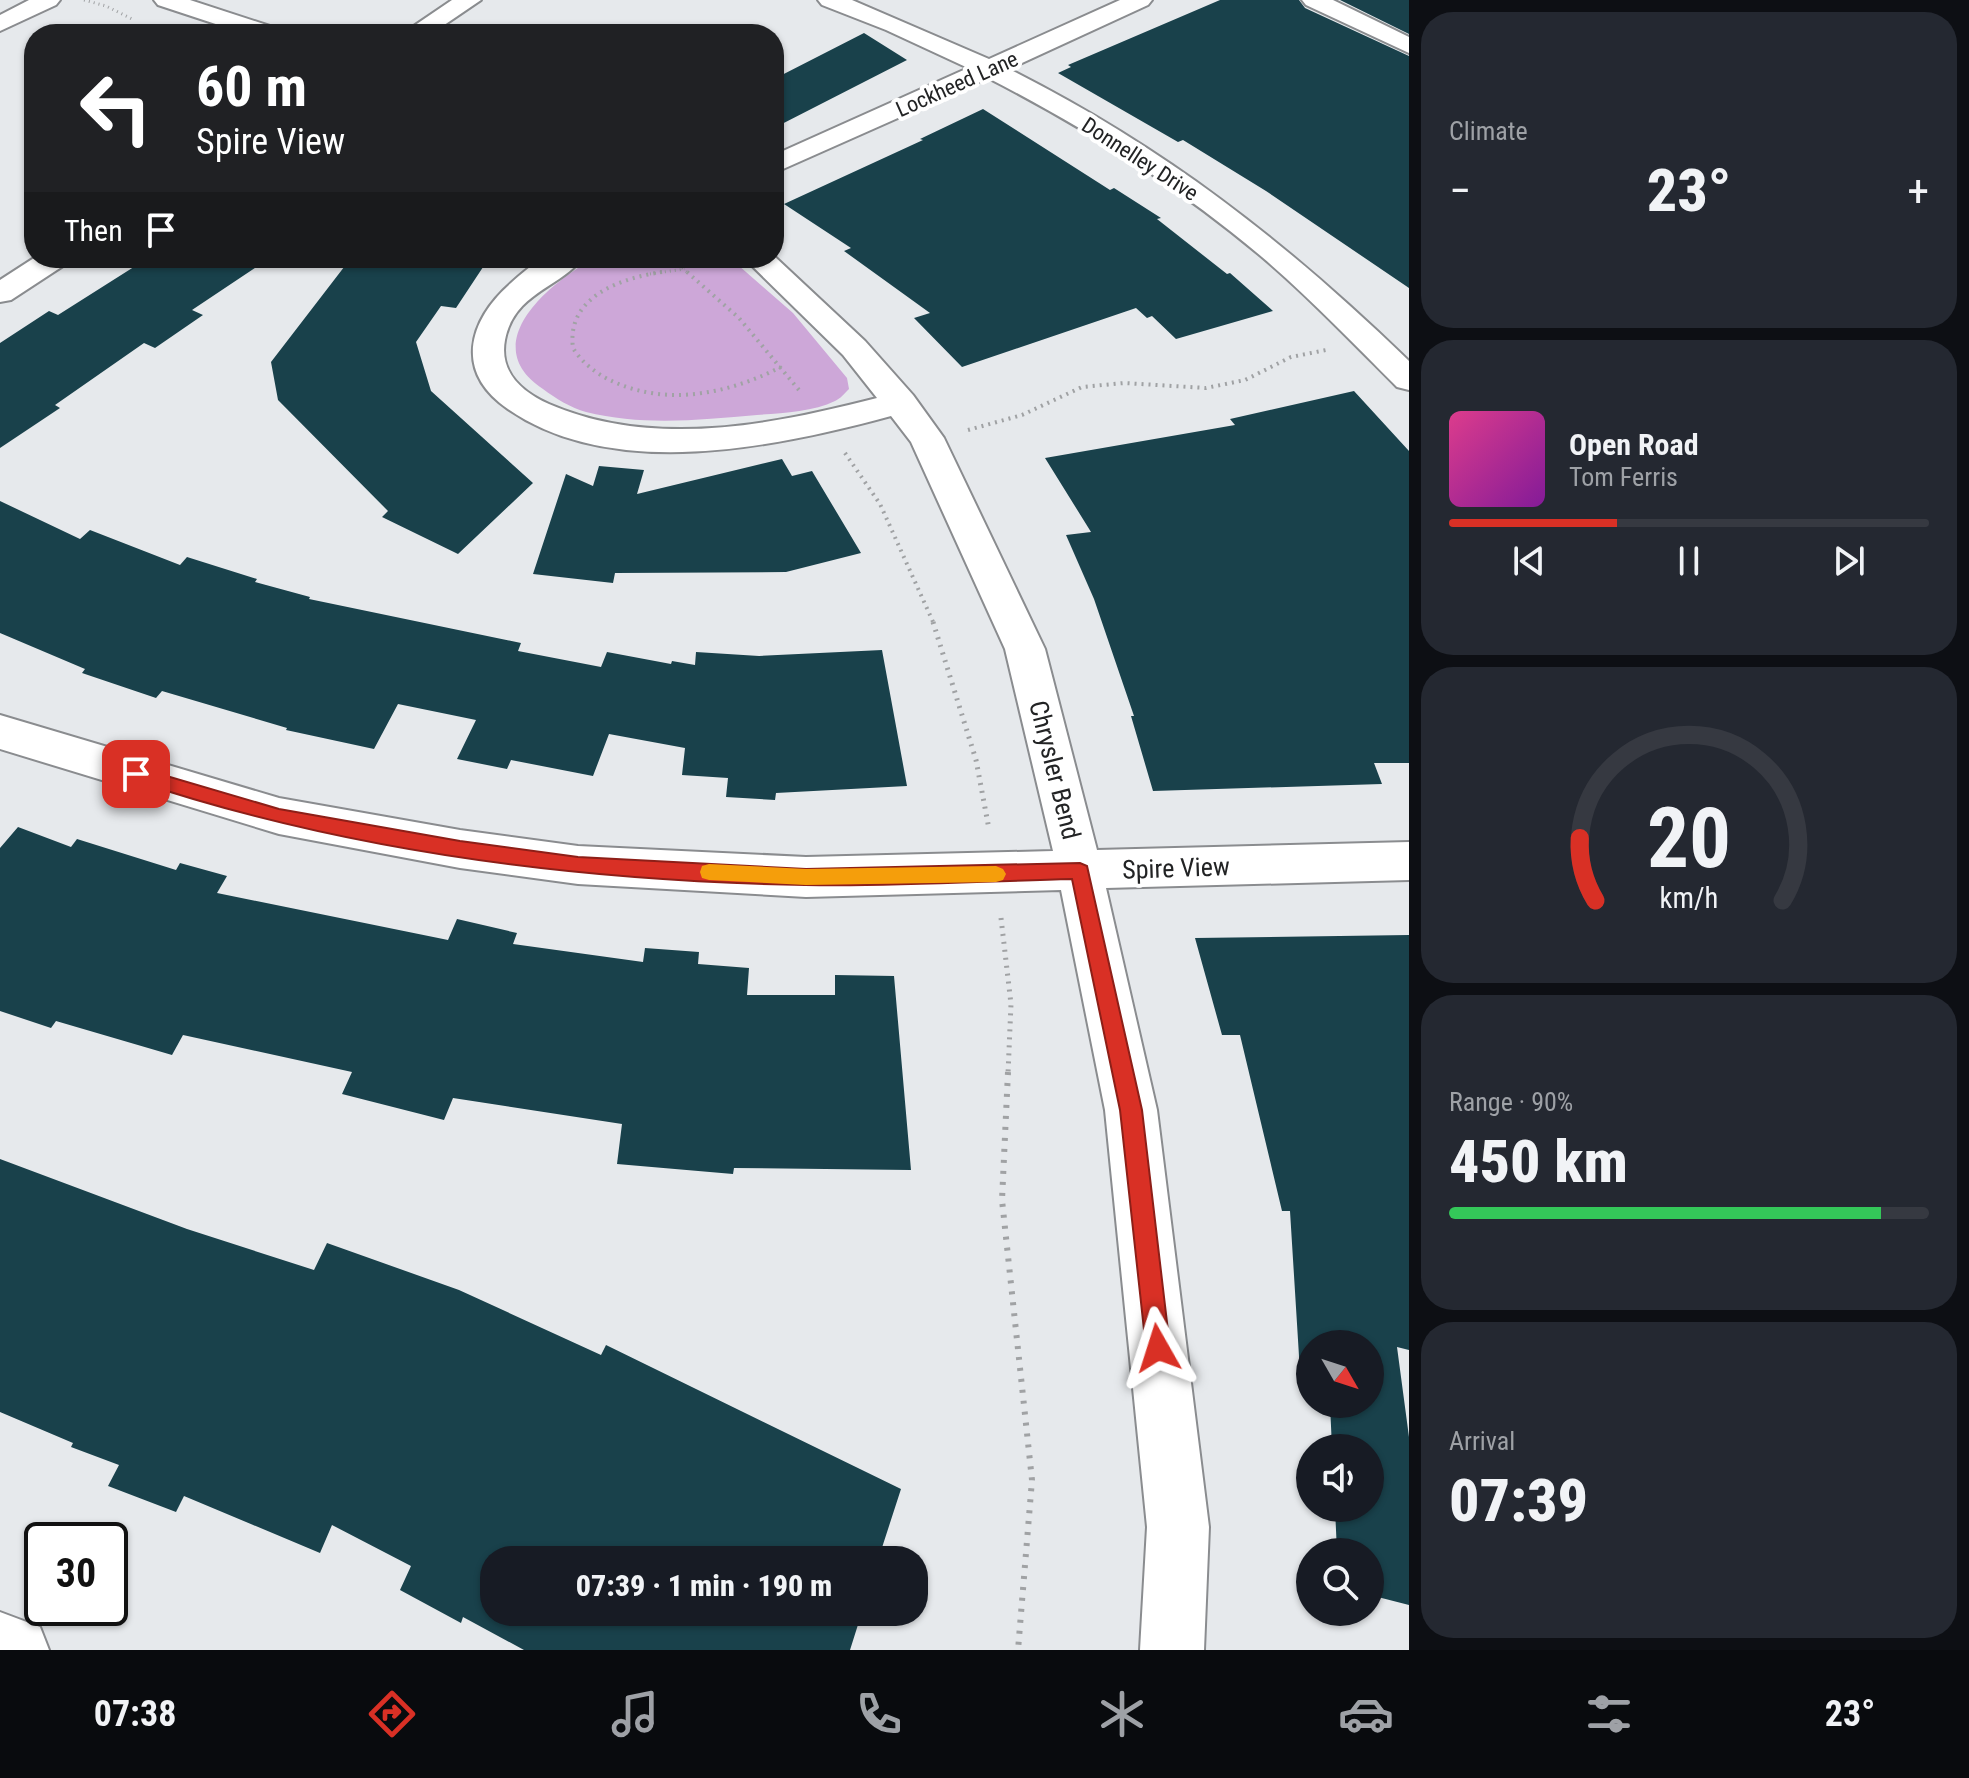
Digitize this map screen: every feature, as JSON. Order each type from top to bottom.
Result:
[{"type":"street","points":[[0,24],[48,0]]},
{"type":"street","points":[[166,0],[239,24]]},
{"type":"street","points":[[430,24],[469,0]]},
{"type":"street","name":"Donnelley Drive","points":[[830,0],[896,26],[989,70],[1149,161],[1322,294],[1409,380]]},
{"type":"street","name":"Lockheed Lane","points":[[784,161],[1140,0]]},
{"type":"street","points":[[1314,0],[1409,46]]},
{"type":"street","points":[[0,293],[39,268]]},
{"type":"street","points":[[551,268],[529,282],[502,313],[489,333],[488,359],[496,380],[517,401],[548,419],[588,431],[642,440],[757,435],[825,424],[901,403]]},
{"type":"street","name":"Chrysler Bend","points":[[770,268],[854,348],[927,438],[1025,649],[1080,871],[1131,1110],[1178,1527],[1172,1650]]},
{"type":"street","name":"Spire View","points":[[0,732],[279,816],[460,849],[578,865],[806,877],[1409,861]]},
{"type":"street","points":[[0,1644],[17,1650]]},
{"type":"path","points":[[83,0],[106,6],[133,20]]},
{"type":"path","points":[[781,367],[764,376],[719,390],[684,396],[655,394],[605,378],[587,366],[574,350],[572,332],[578,313],[587,301],[617,282],[646,272],[686,269],[739,318],[781,367],[880,504],[937,630],[976,760],[991,836]]},
{"type":"path","points":[[968,430],[1022,415],[1082,387],[1124,383],[1206,388],[1245,380],[1291,357],[1330,349]]},
{"type":"path","points":[[1001,916],[1011,1004],[1002,1200],[1032,1480],[1018,1650]]},
{"type":"shaded area","points":[[741,268],[793,313],[847,378],[849,389],[835,401],[807,410],[693,420],[628,419],[586,412],[569,405],[543,389],[524,371],[516,353],[518,334],[527,316],[558,282],[577,269]]},
{"type":"building","points":[[1220,0],[1299,0],[1305,8],[1409,56],[1409,288],[1266,191],[1183,140],[1178,142],[1058,73],[1071,67],[1068,65]]},
{"type":"building","points":[[1340,0],[1409,0],[1409,34]]},
{"type":"building","points":[[864,33],[907,60],[784,123],[784,74]]},
{"type":"building","points":[[983,109],[1110,190],[1114,188],[1161,218],[1157,219],[1227,274],[1230,273],[1273,311],[1176,339],[1152,316],[1147,318],[1136,308],[962,367],[914,318],[930,313],[844,251],[851,248],[784,204]]},
{"type":"building","points":[[132,268],[255,268],[192,310],[203,315],[155,348],[144,343],[55,405],[60,408],[0,448],[0,343],[49,311],[58,315]]},
{"type":"building","points":[[343,268],[482,268],[456,308],[441,306],[416,342],[431,391],[533,483],[458,554],[382,517],[388,511],[278,400],[271,362]]},
{"type":"building","points":[[1354,391],[1409,451],[1409,763],[1374,763],[1382,784],[1153,791],[1131,716],[1134,716],[1094,599],[1066,535],[1091,532],[1045,458],[1235,425],[1230,419]]},
{"type":"building","points":[[782,459],[792,476],[812,471],[861,553],[786,572],[615,573],[613,583],[533,574],[566,474],[593,486],[599,466],[644,470],[637,494]]},
{"type":"building","points":[[0,501],[80,539],[90,530],[180,565],[187,557],[309,599],[521,643],[518,651],[601,667],[607,652],[671,664],[672,661],[695,665],[696,652],[759,656],[882,650],[907,786],[776,793],[775,800],[726,797],[728,778],[682,775],[685,748],[609,734],[593,776],[511,760],[507,769],[457,759],[476,720],[398,704],[374,749],[286,730],[162,691],[156,698],[82,673],[85,669],[0,633]]},
{"type":"building","points":[[18,827],[71,847],[77,839],[176,870],[180,863],[227,876],[217,893],[448,940],[457,919],[517,933],[513,944],[643,962],[645,948],[699,952],[698,964],[749,968],[747,995],[835,995],[835,975],[894,976],[911,1170],[734,1168],[733,1174],[617,1164],[622,1124],[453,1098],[444,1120],[342,1094],[352,1072],[183,1035],[172,1055],[56,1021],[51,1028],[0,1011],[0,848]]},
{"type":"building","points":[[1409,935],[1409,1350],[1397,1347],[1409,1437],[1409,1605],[1384,1599],[1384,1538],[1336,1538],[1336,1522],[1384,1522],[1384,1434],[1331,1434],[1331,1418],[1384,1418],[1384,1330],[1297,1330],[1290,1211],[1282,1211],[1240,1035],[1222,1035],[1195,938]]},
{"type":"building","points":[[0,1159],[187,1229],[314,1270],[327,1243],[459,1290],[601,1355],[606,1345],[901,1489],[883,1546],[480,1546],[480,1626],[858,1626],[850,1650],[524,1650],[463,1617],[461,1623],[400,1590],[411,1566],[332,1525],[320,1553],[184,1496],[176,1512],[108,1486],[119,1465],[71,1447],[73,1443],[0,1412]]},
{"type":"slow traffic","points":[[709,872],[806,877],[996,874]]},
{"type":"route","points":[[136,774],[279,816],[460,849],[578,865],[806,877],[1080,871],[1131,1110],[1158,1348]]}]
